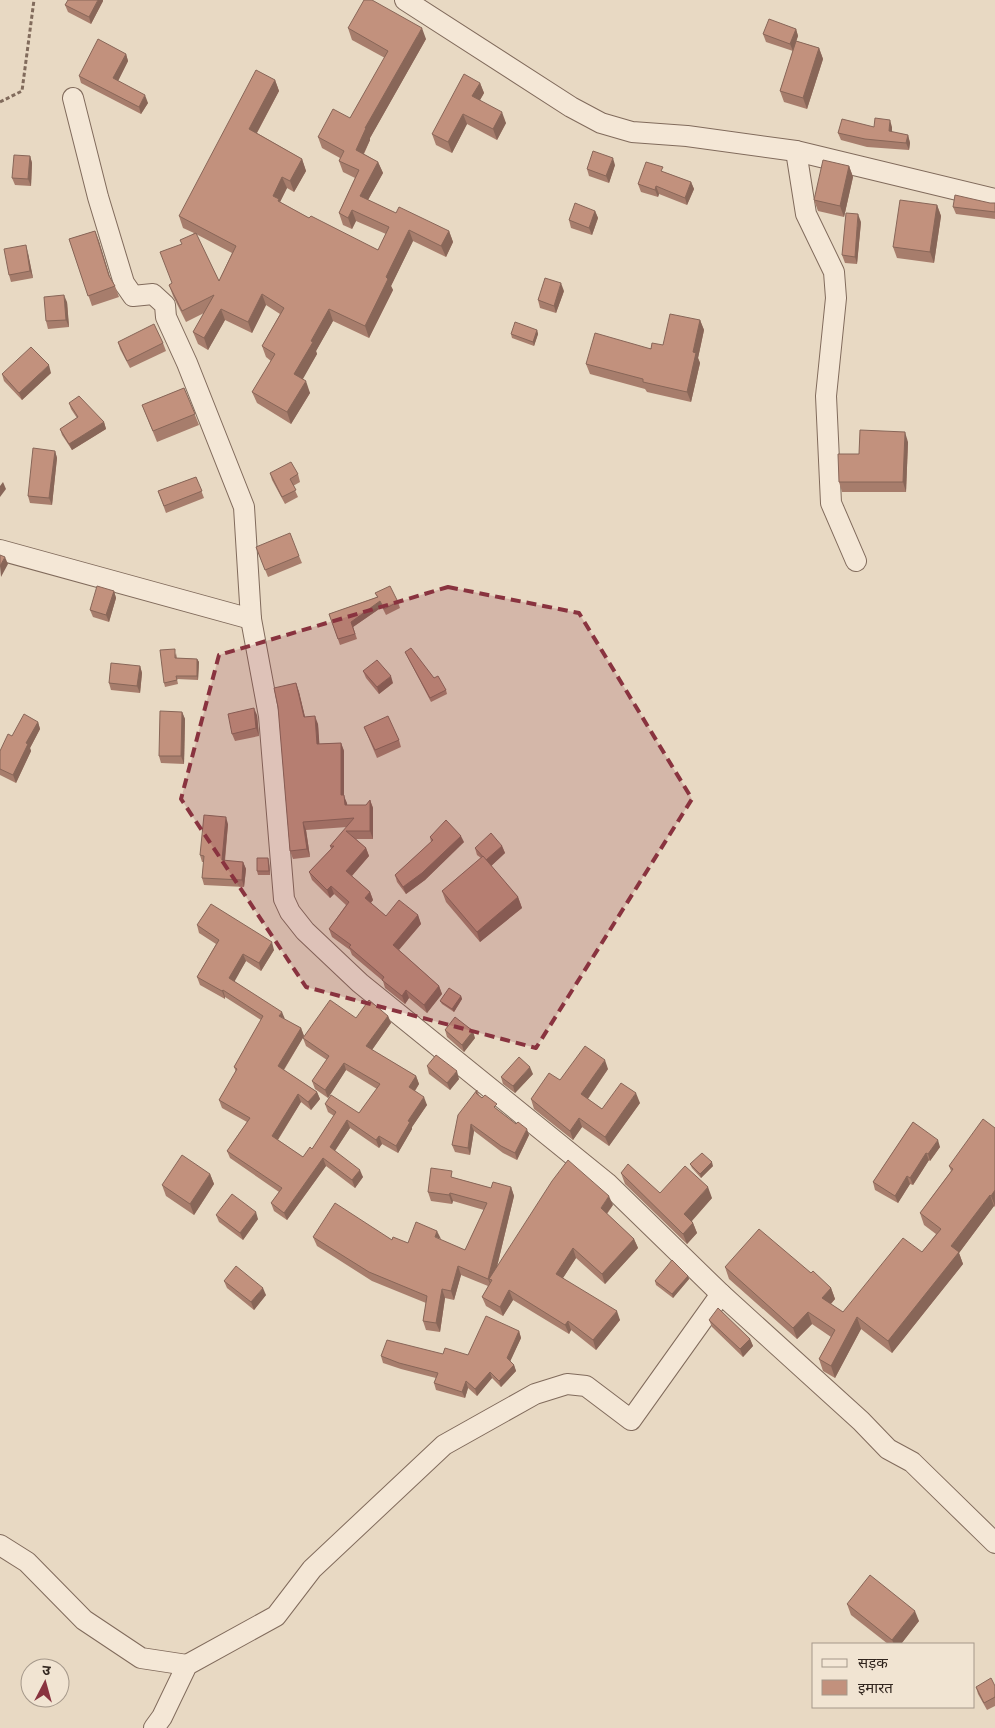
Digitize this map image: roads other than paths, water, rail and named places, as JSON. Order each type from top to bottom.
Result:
[{"type":"street","points":[[404,0],[571,107],[601,122],[632,132],[687,136],[796,151],[995,199]]},
{"type":"street","points":[[73,98],[98,197],[124,283],[133,296],[153,294],[165,305],[166,317],[187,364],[244,508],[251,619],[269,716],[284,899],[290,912],[305,931],[360,983],[607,1183],[721,1294],[861,1421],[888,1449],[912,1462],[995,1543]]},
{"type":"street","points":[[796,151],[806,214],[834,272],[836,298],[826,396],[831,504],[856,561]]},
{"type":"street","points":[[0,550],[251,619]]},
{"type":"street","points":[[154,1728],[162,1717],[187,1665],[276,1616],[312,1569],[444,1445],[535,1394],[567,1384],[586,1386],[631,1420],[721,1294]]},
{"type":"street","points":[[0,1545],[27,1562],[84,1620],[141,1658],[187,1665]]}]
